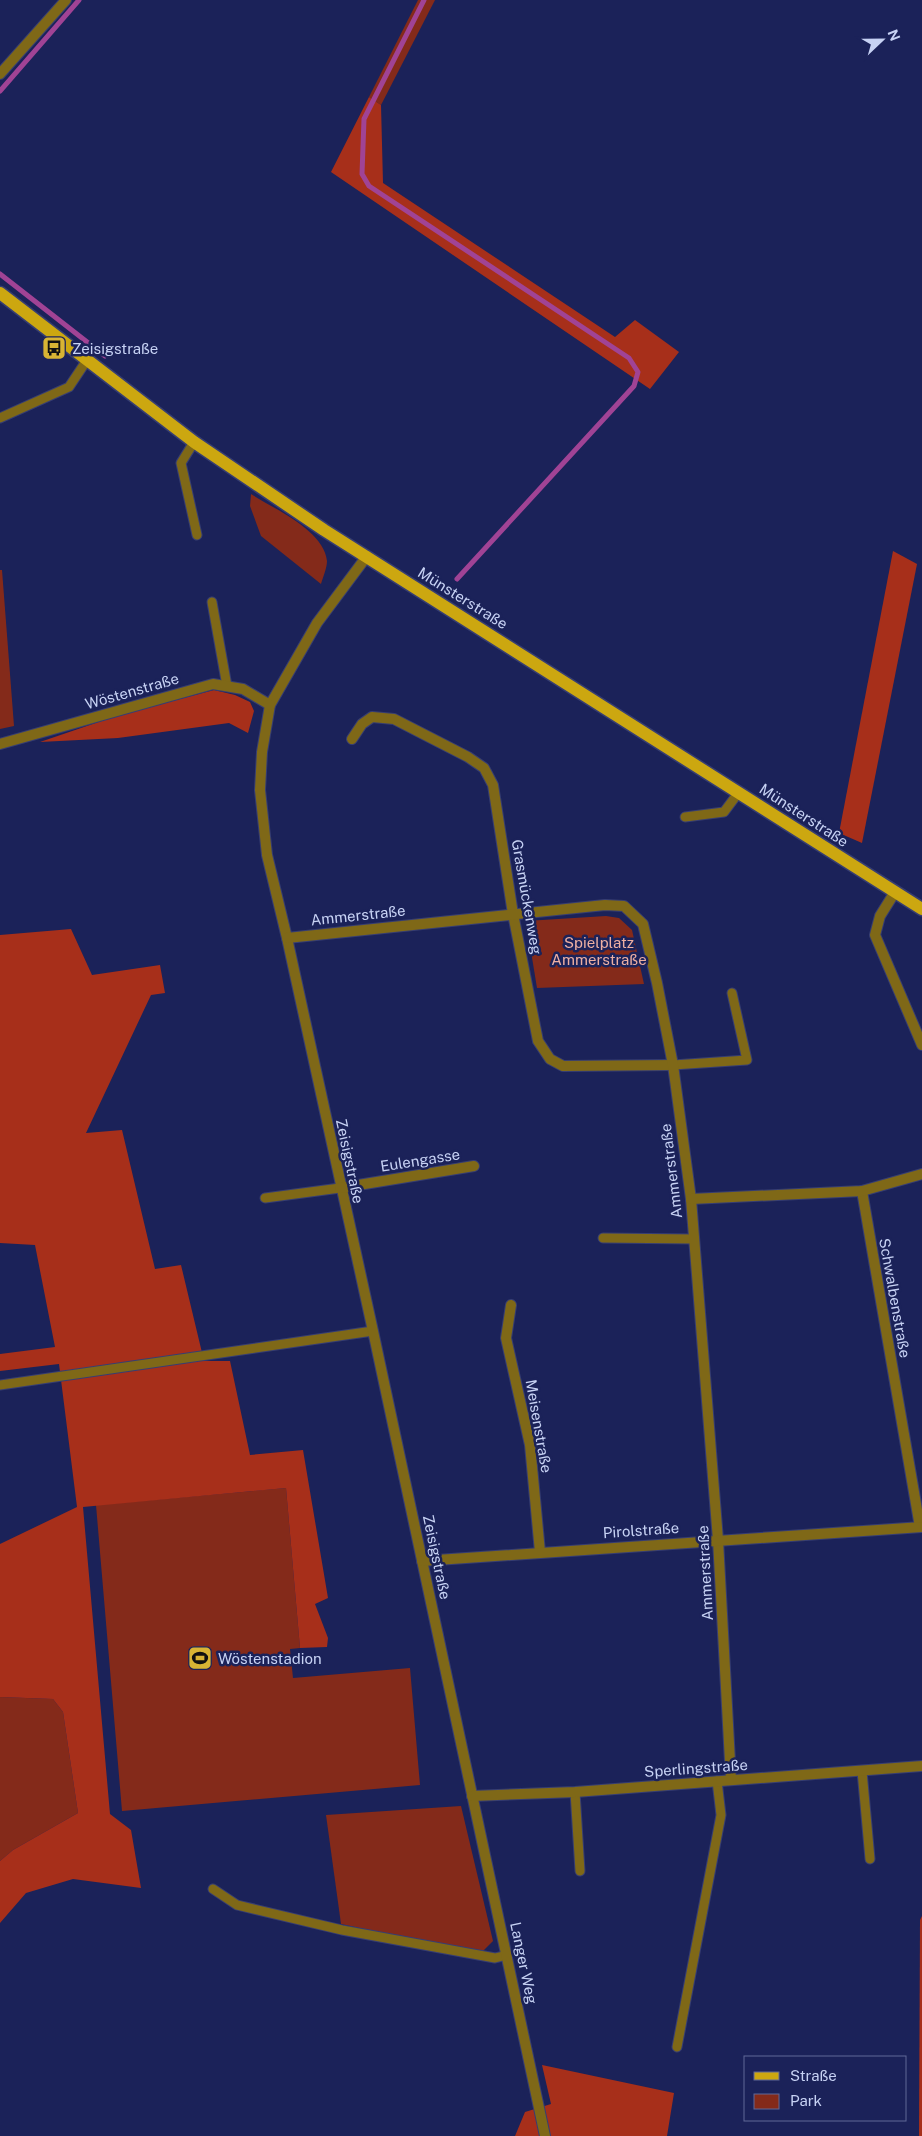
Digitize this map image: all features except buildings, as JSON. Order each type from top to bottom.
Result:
[{"type":"main road","name":"Münsterstraße","points":[[0,293],[194,442],[324,530],[922,909]]},
{"type":"street","points":[[0,74],[66,0]]},
{"type":"street","name":"Zeisigstraße","points":[[367,556],[317,623],[270,705],[262,752],[260,790],[267,855],[373,1331],[472,1796]]},
{"type":"street","name":"Wöstenstraße","points":[[0,744],[213,684],[243,689],[270,705]]},
{"type":"street","name":"Grasmückenweg","points":[[352,739],[362,724],[372,717],[394,719],[468,757],[484,768],[493,785],[513,914],[538,1041],[550,1059],[563,1066],[673,1066]]},
{"type":"street","points":[[895,892],[880,916],[875,936],[922,1045]]},
{"type":"street","name":"Ammerstraße","points":[[287,938],[604,905],[624,906],[643,924],[657,983],[673,1066],[691,1200],[718,1540],[731,1780]]},
{"type":"street","name":"Eulengasse","points":[[340,1188],[474,1166]]},
{"type":"street","points":[[691,1200],[862,1191],[922,1174]]},
{"type":"street","name":"Schwalbenstraße","points":[[862,1191],[921,1527]]},
{"type":"street","name":"Meisenstraße","points":[[511,1305],[506,1338],[530,1445],[540,1552]]},
{"type":"street","name":"Pirolstraße","points":[[422,1560],[921,1527]]},
{"type":"street","name":"Sperlingstraße","points":[[472,1796],[575,1792],[922,1766]]},
{"type":"street","name":"Langer Weg","points":[[472,1796],[545,2136]]},
{"type":"lane","points":[[0,418],[69,387],[87,360]]},
{"type":"lane","points":[[194,442],[181,462],[197,535]]},
{"type":"lane","points":[[212,602],[227,686]]},
{"type":"lane","points":[[685,817],[724,812],[739,792]]},
{"type":"lane","points":[[673,1066],[747,1060],[732,993]]},
{"type":"lane","points":[[265,1198],[340,1188]]},
{"type":"lane","points":[[603,1238],[694,1239]]},
{"type":"lane","points":[[0,1385],[373,1331]]},
{"type":"lane","points":[[862,1771],[870,1859]]},
{"type":"lane","points":[[678,2047],[721,1815],[717,1781]]},
{"type":"lane","points":[[575,1792],[580,1871]]},
{"type":"lane","points":[[212,1889],[236,1905],[342,1930],[495,1958],[507,1955]]},
{"type":"green space","points":[[418,0],[435,0],[381,105],[369,97]]},
{"type":"green space","points":[[251,494],[308,530],[317,540],[324,550],[327,561],[321,584],[261,536],[250,506]]},
{"type":"green space","points":[[0,570],[2,570],[14,726],[0,729]]},
{"type":"green space","name":"Spielplatz Ammerstraße","points":[[606,916],[619,918],[632,930],[644,984],[537,988],[526,921]]},
{"type":"green space","name":"Wöstenstadion","points":[[286,1488],[300,1648],[290,1649],[293,1678],[410,1668],[420,1785],[122,1811],[96,1505]]},
{"type":"green space","points":[[0,1697],[53,1699],[63,1712],[78,1813],[13,1850],[0,1861]]},
{"type":"green space","points":[[461,1806],[493,1941],[480,1954],[341,1924],[326,1815]]},
{"type":"shaded area","points":[[369,97],[381,105],[383,183],[615,337],[635,320],[679,352],[650,389],[331,172]]},
{"type":"shaded area","points":[[893,551],[917,564],[862,843],[839,833]]},
{"type":"shaded area","points":[[214,690],[235,695],[250,702],[254,711],[248,733],[229,723],[118,738],[40,742],[119,715]]},
{"type":"shaded area","points":[[71,929],[92,975],[160,965],[165,993],[151,995],[86,1133],[122,1130],[155,1269],[181,1265],[204,1361],[230,1361],[250,1455],[303,1450],[328,1598],[315,1604],[328,1638],[327,1647],[300,1648],[286,1488],[83,1507],[110,1814],[131,1830],[141,1888],[73,1879],[26,1893],[0,1923],[0,1861],[13,1850],[78,1813],[63,1712],[53,1699],[0,1697],[0,1544],[77,1507],[59,1364],[0,1371],[0,1354],[55,1347],[35,1245],[0,1243],[0,935]]},
{"type":"shaded area","points":[[922,1916],[922,2136],[919,2136],[920,1920]]},
{"type":"shaded area","points":[[542,2065],[674,2093],[667,2136],[515,2136],[525,2112],[551,2104]]},
{"type":"waterway","points":[[0,91],[79,0]]},
{"type":"waterway","points":[[424,0],[364,119],[362,174],[369,186],[629,358],[638,372],[634,386],[457,579]]},
{"type":"waterway","points":[[0,274],[105,356]]},
{"type":"place","name":"Zeisigstraße","points":[[54,348]]},
{"type":"place","name":"Wöstenstadion","points":[[200,1658]]}]
